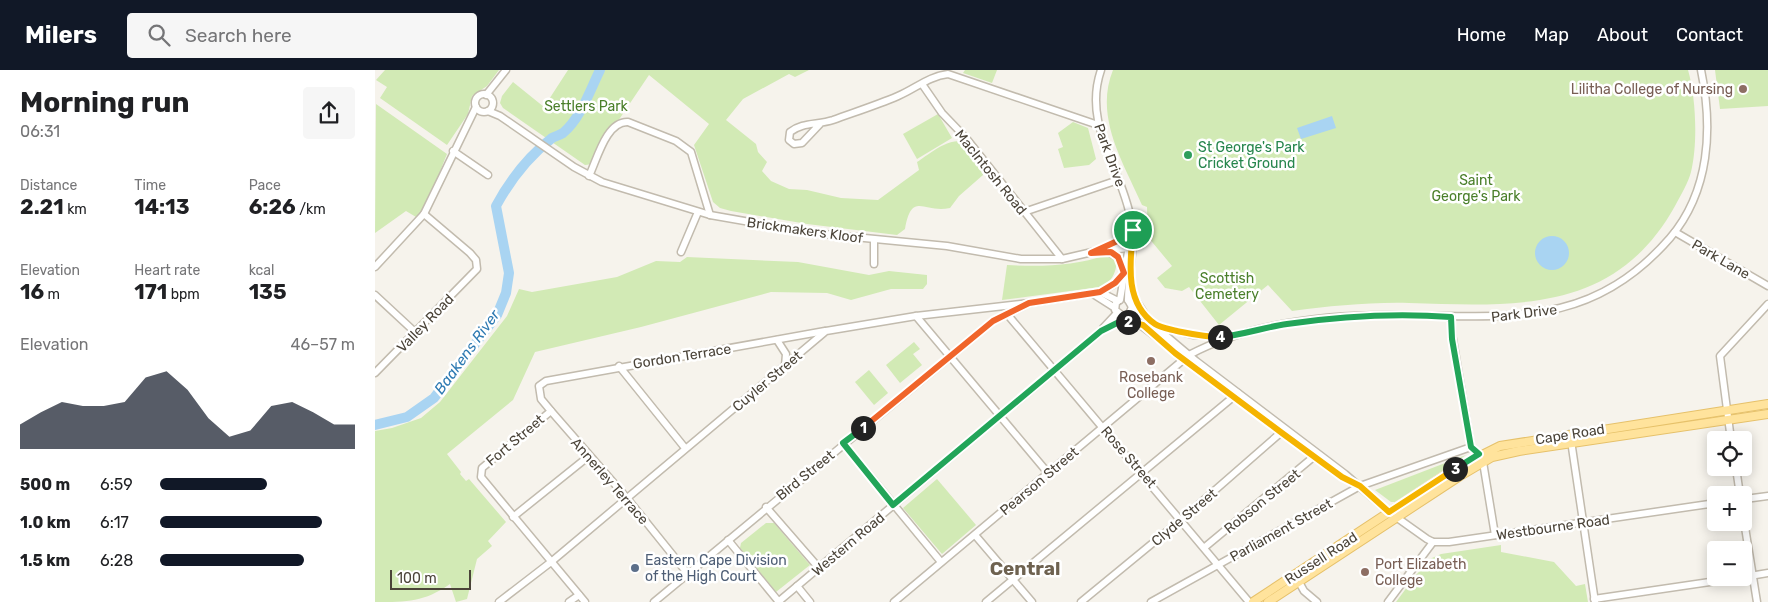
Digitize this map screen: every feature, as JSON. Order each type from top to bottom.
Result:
[{"type":"main road","name":"Cape Road","points":[[1397,518],[1483,462],[1501,454],[1571,438],[1768,404]]},
{"type":"main road","name":"Cape Road","points":[[1389,512],[1479,454],[1499,446],[1768,414]]},
{"type":"main road","name":"Russell Road","points":[[1253,602],[1389,512]]},
{"type":"main road","name":"Russell Road","points":[[1268,602],[1397,518]]},
{"type":"street","points":[[482,110],[476,99],[481,95],[489,96],[506,70]]},
{"type":"street","name":"Park Drive","points":[[1101,70],[1096,91],[1098,125],[1130,211],[1133,230],[1120,309]]},
{"type":"street","name":"Park Drive","points":[[1187,357],[1229,336],[1285,324],[1390,315],[1451,317],[1521,316],[1559,309],[1587,301],[1615,287],[1639,269],[1675,232],[1692,203],[1705,161],[1708,117],[1701,70]]},
{"type":"street","points":[[820,124],[802,143],[794,144],[789,140],[789,132],[805,124],[820,124],[889,100],[933,77],[953,75],[1098,125]]},
{"type":"street","name":"MacIntosh Road","points":[[922,84],[942,113],[971,144],[1062,259]]},
{"type":"street","name":"Brickmakers Kloof","points":[[489,96],[500,116]]},
{"type":"street","points":[[375,267],[424,214],[436,194],[453,151],[472,120],[482,110],[493,105]]},
{"type":"street","name":"Brickmakers Kloof","points":[[482,110],[500,116],[589,176],[619,188],[710,215],[813,233],[947,246],[1021,259],[1062,259],[1131,245]]},
{"type":"street","points":[[589,176],[614,126],[620,122],[628,122],[676,141],[687,148],[694,158],[710,215]]},
{"type":"street","points":[[453,151],[488,175]]},
{"type":"street","points":[[1024,212],[1118,180]]},
{"type":"street","points":[[681,252],[698,212]]},
{"type":"street","name":"Valley Road","points":[[375,373],[475,272],[478,264],[477,260],[424,214]]},
{"type":"street","points":[[1101,250],[1124,238],[1133,230]]},
{"type":"street","name":"Park Lane","points":[[1675,232],[1768,286]]},
{"type":"street","points":[[874,240],[874,264]]},
{"type":"street","points":[[1091,253],[1115,254],[1126,274],[1135,299],[1154,324],[1193,335],[1229,336]]},
{"type":"street","points":[[1126,274],[1100,292],[1120,309],[1360,486],[1389,512],[1433,542],[1388,602]]},
{"type":"street","name":"Park Drive","points":[[1126,274],[1128,300]]},
{"type":"street","name":"Bird Street","points":[[654,602],[978,332],[1029,303],[1100,292]]},
{"type":"street","points":[[1091,293],[1120,309],[1132,307]]},
{"type":"street","points":[[375,295],[416,333]]},
{"type":"street","points":[[1120,309],[1128,300],[1132,307],[1154,324],[1187,357]]},
{"type":"street","points":[[826,331],[916,316],[1029,303]]},
{"type":"street","points":[[1730,431],[1720,356],[1768,304]]},
{"type":"street","name":"Western Road","points":[[778,602],[1101,331],[1112,324],[1120,309]]},
{"type":"street","name":"Western Road","points":[[1101,331],[1120,309]]},
{"type":"street","name":"Rose Street","points":[[1007,314],[1182,519],[1249,602]]},
{"type":"street","points":[[916,316],[1048,473]]},
{"type":"street","points":[[1451,317],[1452,339],[1471,447],[1479,454],[1483,462],[1495,535]]},
{"type":"street","points":[[1112,324],[1126,322],[1143,325]]},
{"type":"street","name":"Gordon Terrace","points":[[539,386],[546,381],[619,366],[826,331]]},
{"type":"street","name":"Cuyler Street","points":[[499,602],[551,562],[626,497],[826,331]]},
{"type":"street","points":[[777,340],[786,354],[785,366]]},
{"type":"street","name":"Pearson Street","points":[[894,602],[1187,357]]},
{"type":"street","points":[[619,366],[685,448]]},
{"type":"street","name":"Annerley Terrace","points":[[539,386],[539,394],[551,411],[626,497],[687,574]]},
{"type":"street","points":[[986,602],[1236,395]]},
{"type":"street","name":"Fort Street","points":[[513,517],[483,480],[481,471],[551,411]]},
{"type":"street","name":"Clyde Street","points":[[1081,602],[1182,519],[1284,431]]},
{"type":"street","points":[[1571,438],[1594,600],[1707,583]]},
{"type":"street","points":[[843,443],[941,562]]},
{"type":"street","name":"Parliament Street","points":[[1151,602],[1360,486],[1471,447]]},
{"type":"street","name":"Robson Street","points":[[1205,547],[1316,455]]},
{"type":"street","points":[[585,602],[513,517],[589,456]]},
{"type":"street","points":[[1752,497],[1768,496]]},
{"type":"street","name":"Westbourne Road","points":[[1433,542],[1495,535],[1707,504]]},
{"type":"street","points":[[766,507],[819,568]]},
{"type":"street","points":[[1746,531],[1757,602]]},
{"type":"street","points":[[975,535],[1032,602]]},
{"type":"street","points":[[728,540],[778,602]]},
{"type":"street","points":[[1753,575],[1768,573]]},
{"type":"street","points":[[1299,582],[1304,591],[1317,602]]},
{"type":"street","points":[[797,586],[810,602]]},
{"type":"street","points":[[569,602],[579,595]]},
{"type":"green space","points":[[385,70],[499,70],[487,86],[472,96],[468,114],[447,145],[380,98],[387,87],[376,80]]},
{"type":"green space","name":"Settlers Park","points":[[568,70],[809,70],[795,77],[789,74],[743,99],[726,120],[756,144],[758,152],[767,162],[762,171],[771,181],[789,189],[807,190],[841,198],[878,200],[919,170],[917,162],[946,144],[959,141],[970,148],[984,168],[983,175],[959,196],[950,208],[915,207],[911,210],[905,229],[897,235],[807,224],[731,211],[720,208],[713,202],[694,145],[709,124],[649,75],[614,127],[594,164],[585,165],[503,108],[500,103],[502,96],[513,82],[544,107]]},
{"type":"green space","points":[[965,70],[997,70],[992,83],[963,73]]},
{"type":"green space","name":"Saint George's Park","points":[[1113,70],[1688,70],[1693,93],[1695,148],[1690,176],[1682,193],[1651,241],[1623,267],[1592,285],[1559,296],[1524,302],[1487,304],[1380,303],[1292,311],[1268,285],[1219,325],[1189,287],[1182,291],[1165,288],[1157,278],[1172,266],[1148,237],[1147,207],[1142,205],[1113,139],[1107,105],[1108,88]]},
{"type":"green space","name":"Lilitha College of Nursing","points":[[1715,70],[1768,70],[1768,106],[1720,109]]},
{"type":"green space","points":[[376,104],[447,154],[430,195],[416,217],[406,211],[375,233]]},
{"type":"green space","points":[[938,114],[952,138],[917,159],[903,134]]},
{"type":"green space","points":[[1073,122],[1088,128],[1096,159],[1089,165],[1064,168],[1058,149],[1063,147],[1058,133]]},
{"type":"green space","points":[[1107,255],[1117,262],[1116,267],[1110,280],[1100,287],[1002,300],[1007,265],[1058,265]]},
{"type":"green space","points":[[687,257],[798,262],[869,275],[889,271],[927,275],[927,284],[923,289],[891,289],[851,300],[827,293],[771,292],[641,327],[535,352],[513,400],[447,454],[466,481],[469,479],[506,522],[488,541],[492,546],[477,559],[467,599],[456,602],[450,584],[424,598],[397,602],[375,602],[375,431],[392,428],[421,418],[440,402],[507,316],[519,289],[532,292],[617,277],[656,261],[680,262]]},
{"type":"green space","points":[[914,342],[920,349],[913,354],[922,365],[900,383],[886,365]]},
{"type":"green space","points":[[869,370],[888,393],[874,405],[855,382]]},
{"type":"green space","points":[[1466,455],[1395,502],[1391,502],[1375,490]]},
{"type":"green space","points":[[937,479],[976,525],[942,554],[903,508]]},
{"type":"green space","points":[[766,523],[774,523],[810,565],[776,592],[740,548],[741,543]]},
{"type":"green space","points":[[1501,545],[1501,552],[1554,562],[1576,586],[1585,584],[1588,602],[1396,602],[1416,575],[1432,558],[1441,554]]},
{"type":"water","points":[[1332,116],[1336,128],[1301,139],[1297,128]]},
{"type":"water","points":[[1552,236],[1559,237],[1564,241],[1568,246],[1568,260],[1564,265],[1559,269],[1552,270],[1545,269],[1540,265],[1536,260],[1535,253],[1536,246],[1540,241],[1545,237]]},
{"type":"waterway","name":"Baakens River","points":[[375,425],[407,417],[434,398],[497,315],[506,293],[509,273],[496,206],[507,187],[528,161],[552,138],[563,133],[575,120],[600,70]]},
{"type":"place","name":"Lilitha College of Nursing","points":[[1743,89]]},
{"type":"place","name":"St George's Park Cricket Ground","points":[[1188,155]]},
{"type":"place","name":"Rosebank College","points":[[1151,361]]},
{"type":"place","name":"Eastern Cape Division of the High Court","points":[[635,568]]},
{"type":"place","name":"Port Elizabeth College","points":[[1365,572]]},
{"type":"district","name":"Central","points":[[1025,568]]},
{"type":"route","points":[[1133,230],[1129,278],[1133,294],[1144,314],[1157,326],[1193,335],[1212,337],[1229,336],[1285,324],[1343,318],[1390,315],[1451,317],[1452,339],[1471,447],[1479,454],[1389,512],[1360,486],[1342,477],[1282,433],[1175,353],[1143,325],[1123,322],[1112,324],[1101,331],[893,505],[843,443],[993,321],[1029,303],[1100,292],[1115,283],[1124,273],[1118,257],[1111,252],[1091,253],[1124,238],[1133,230]]},
{"type":"park label","name":"Scottish Cemetery","points":[[1227,286]]}]
